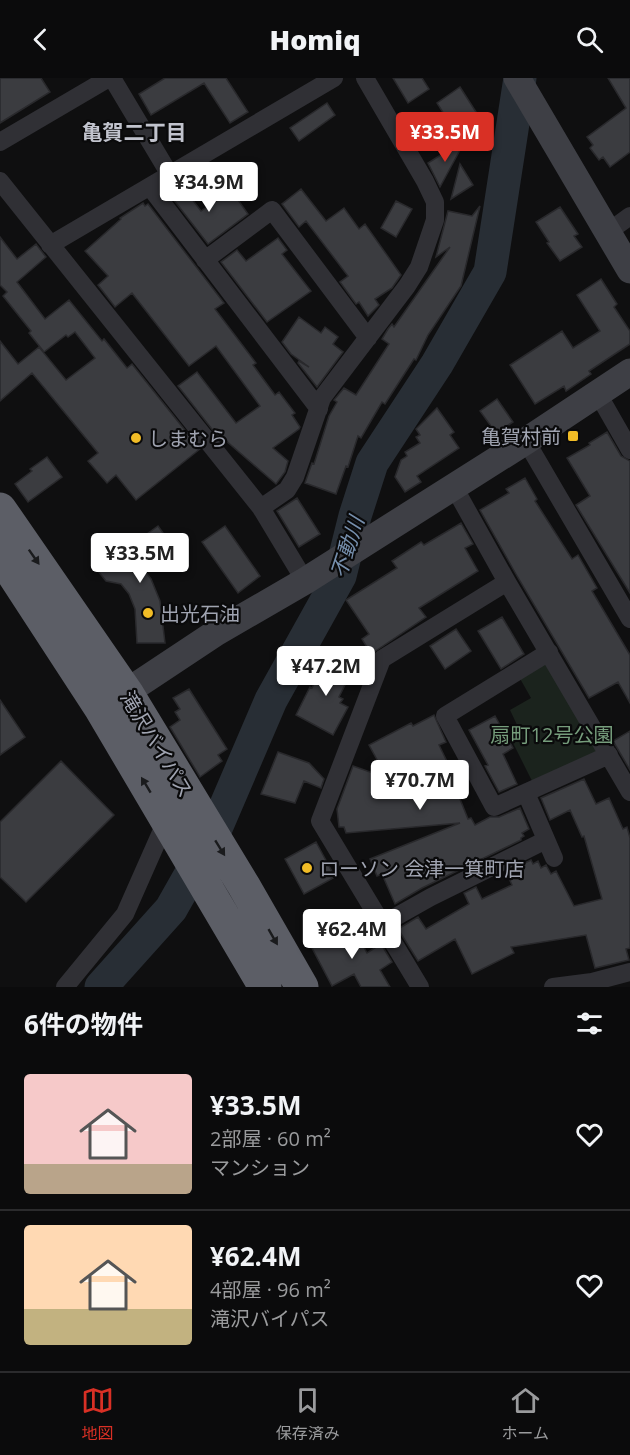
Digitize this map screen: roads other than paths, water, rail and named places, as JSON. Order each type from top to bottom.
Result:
[{"type":"highway","name":"滝沢バイパス","points":[[0,509],[114,701],[180,821],[218,907],[265,987]]},
{"type":"highway","name":"滝沢バイパス","points":[[0,554],[114,701]]},
{"type":"highway","name":"滝沢バイパス","points":[[180,821],[244,886],[302,987]]},
{"type":"street","points":[[0,142],[111,78],[170,175]]},
{"type":"street","points":[[50,245],[334,78]]},
{"type":"street","points":[[261,508],[287,490],[295,477],[322,398],[419,267],[435,220],[435,202],[425,181],[366,78]]},
{"type":"street","points":[[517,78],[630,270]]},
{"type":"street","points":[[0,181],[261,508],[310,578]]},
{"type":"street","points":[[150,187],[319,409]]},
{"type":"street","points":[[205,260],[272,210],[368,338]]},
{"type":"street","points":[[608,232],[630,216]]},
{"type":"street","points":[[114,701],[217,632],[310,578],[630,372]]},
{"type":"street","points":[[598,394],[630,450]]},
{"type":"street","points":[[526,441],[630,619]]},
{"type":"street","points":[[454,487],[630,792]]},
{"type":"street","points":[[420,987],[320,822],[382,659],[507,582]]},
{"type":"street","points":[[549,652],[446,717],[494,807],[609,754]]},
{"type":"street","points":[[526,793],[554,858]]},
{"type":"street","points":[[65,987],[125,914],[180,821]]},
{"type":"street","points":[[383,924],[431,897],[546,840]]},
{"type":"street","points":[[553,987],[630,972]]},
{"type":"waterway","name":"不動川","points":[[101,987],[171,909],[214,833],[271,700],[340,576],[355,516],[372,463],[437,364],[490,272],[520,78]]},
{"type":"place","name":"亀賀村前","points":[[573,436]]},
{"type":"place","name":"しまむら","points":[[136,438]]},
{"type":"place","name":"出光石油","points":[[148,613]]},
{"type":"place","name":"ローソン 会津一箕町店","points":[[307,868]]},
{"type":"district","name":"亀賀二丁目","points":[[134,132]]},
{"type":"park label","name":"扇町12号公園","points":[[552,734]]}]
